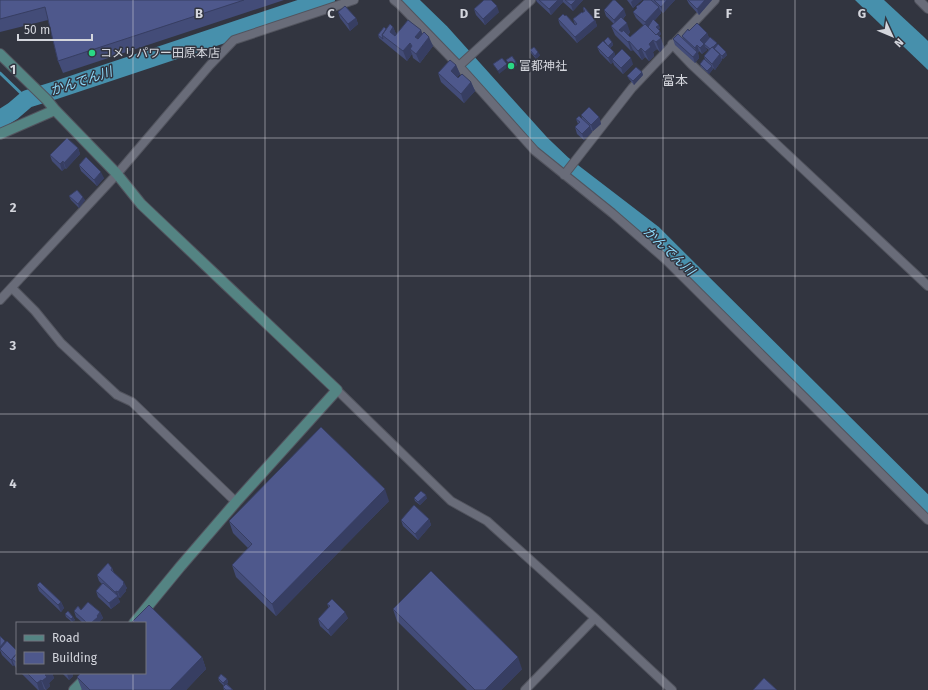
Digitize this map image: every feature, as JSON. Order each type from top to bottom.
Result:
[{"type":"street","points":[[0,300],[117,174],[210,65],[234,40],[354,0]]},
{"type":"street","points":[[394,0],[459,66],[535,151],[564,176],[612,213],[665,259],[928,520]]},
{"type":"street","points":[[459,66],[531,0]]},
{"type":"street","points":[[564,176],[632,88],[715,0]]},
{"type":"street","points":[[919,0],[928,9]]},
{"type":"street","points":[[672,44],[691,64],[928,286]]},
{"type":"street","points":[[0,54],[32,84],[117,174],[141,204],[337,390],[451,501],[487,521],[595,618],[672,690]]},
{"type":"street","points":[[0,134],[55,110]]},
{"type":"street","points":[[12,288],[35,311],[61,343],[117,395],[132,402],[236,502]]},
{"type":"street","points":[[135,622],[236,502],[337,390]]},
{"type":"street","points":[[525,690],[595,618]]},
{"type":"street","points":[[74,690],[89,674]]},
{"type":"water","points":[[855,0],[884,0],[924,37],[928,41],[928,70]]},
{"type":"building","name":"コメリパワー田原本店","points":[[0,0],[244,0],[58,61],[45,7],[0,19]]},
{"type":"building","points":[[484,0],[491,0],[497,6],[483,19],[474,9]]},
{"type":"building","points":[[539,0],[558,0],[549,9]]},
{"type":"building","points":[[565,0],[576,0],[571,5]]},
{"type":"building","points":[[613,0],[615,0],[624,9],[614,20],[604,10]]},
{"type":"building","points":[[644,0],[651,0],[659,7],[645,22],[633,12]]},
{"type":"building","points":[[654,0],[667,0],[661,7]]},
{"type":"building","points":[[688,0],[705,0],[697,9]]},
{"type":"building","points":[[345,6],[356,18],[348,24],[338,12]]},
{"type":"building","points":[[584,7],[595,20],[575,37],[558,19],[563,14],[565,16],[566,15],[575,25],[577,24],[573,19],[585,11],[583,8]]},
{"type":"building","points":[[621,17],[627,23],[619,30],[622,32],[623,30],[630,37],[645,24],[661,38],[656,42],[653,40],[649,44],[651,47],[645,52],[641,48],[638,51],[629,41],[628,42],[611,26]]},
{"type":"building","points":[[653,19],[659,25],[656,27],[660,31],[656,35],[648,27]]},
{"type":"building","points":[[408,20],[421,30],[415,37],[418,39],[424,32],[429,37],[416,54],[410,49],[412,46],[410,43],[403,51],[382,35],[390,24],[393,27],[390,32],[395,36]]},
{"type":"building","points":[[697,23],[707,33],[700,40],[704,44],[700,48],[697,45],[695,48],[682,36],[688,29],[689,31]]},
{"type":"building","points":[[384,27],[386,29],[382,35],[383,39],[378,35]]},
{"type":"building","points":[[678,34],[697,52],[693,57],[673,39]]},
{"type":"building","points":[[608,37],[612,42],[608,46],[604,41]]},
{"type":"building","points":[[710,37],[717,43],[710,49],[704,44]]},
{"type":"building","points":[[603,41],[614,52],[608,58],[597,47]]},
{"type":"building","points":[[718,44],[726,52],[722,56],[714,49]]},
{"type":"building","points":[[534,47],[538,52],[535,56],[530,50]]},
{"type":"building","points":[[712,47],[720,54],[712,64],[704,56]]},
{"type":"building","points":[[622,49],[631,58],[621,68],[612,59]]},
{"type":"building","points":[[512,56],[516,62],[511,66],[506,60]]},
{"type":"building","points":[[502,58],[507,64],[498,71],[493,64]]},
{"type":"building","points":[[704,59],[712,66],[707,71],[700,64]]},
{"type":"building","points":[[450,60],[456,65],[451,71],[458,78],[462,74],[471,82],[461,94],[438,73]]},
{"type":"building","points":[[636,67],[642,72],[633,81],[627,76]]},
{"type":"building","points":[[589,107],[599,117],[591,125],[581,115]]},
{"type":"building","points":[[579,116],[590,126],[582,134],[575,127],[580,122],[576,119]]},
{"type":"building","points":[[67,138],[78,148],[64,163],[63,161],[60,164],[50,155]]},
{"type":"building","points":[[86,157],[101,172],[94,180],[79,165]]},
{"type":"building","points":[[77,190],[83,197],[78,204],[69,196]]},
{"type":"building","points":[[321,427],[385,489],[272,604],[232,565],[252,544],[229,521]]},
{"type":"building","points":[[421,491],[426,495],[418,502],[414,498]]},
{"type":"building","points":[[414,505],[429,519],[415,534],[401,520]]},
{"type":"building","points":[[108,563],[112,568],[111,570],[124,582],[118,592],[115,592],[97,575]]},
{"type":"building","points":[[431,571],[518,657],[485,690],[475,690],[393,609]]},
{"type":"building","points":[[40,582],[61,602],[58,605],[37,585]]},
{"type":"building","points":[[103,583],[118,596],[109,603],[96,591]]},
{"type":"building","points":[[332,599],[345,612],[328,630],[318,619],[330,606],[327,604]]},
{"type":"building","points":[[88,602],[100,612],[97,616],[98,617],[92,622],[86,622],[74,611],[78,606],[81,610]]},
{"type":"building","points":[[149,605],[202,657],[170,690],[90,690],[77,677],[80,674],[146,674],[146,622],[132,622]]},
{"type":"building","points":[[68,611],[73,617],[71,619],[65,614]]},
{"type":"building","points":[[0,636],[5,641],[0,647]]},
{"type":"building","points":[[7,641],[16,650],[16,654],[11,660],[0,649]]},
{"type":"building","points":[[16,655],[16,662],[12,659]]},
{"type":"building","points":[[28,674],[46,674],[45,675],[47,677],[37,683]]},
{"type":"building","points":[[221,674],[227,679],[223,683],[218,678]]},
{"type":"building","points":[[764,678],[777,690],[753,690]]},
{"type":"building","points":[[226,684],[232,690],[226,690],[223,687]]},
{"type":"waterway","name":"かんでん川","points":[[0,119],[13,111],[27,99],[326,0]]},
{"type":"waterway","name":"かんでん川","points":[[407,0],[441,33],[541,144],[563,165],[653,234],[928,507]]},
{"type":"waterway","points":[[0,73],[27,99]]},
{"type":"place","name":"コメリパワー田原本店","points":[[92,53]]},
{"type":"place","name":"富都神社","points":[[511,66]]},
{"type":"district","name":"富本","points":[[675,80]]}]
